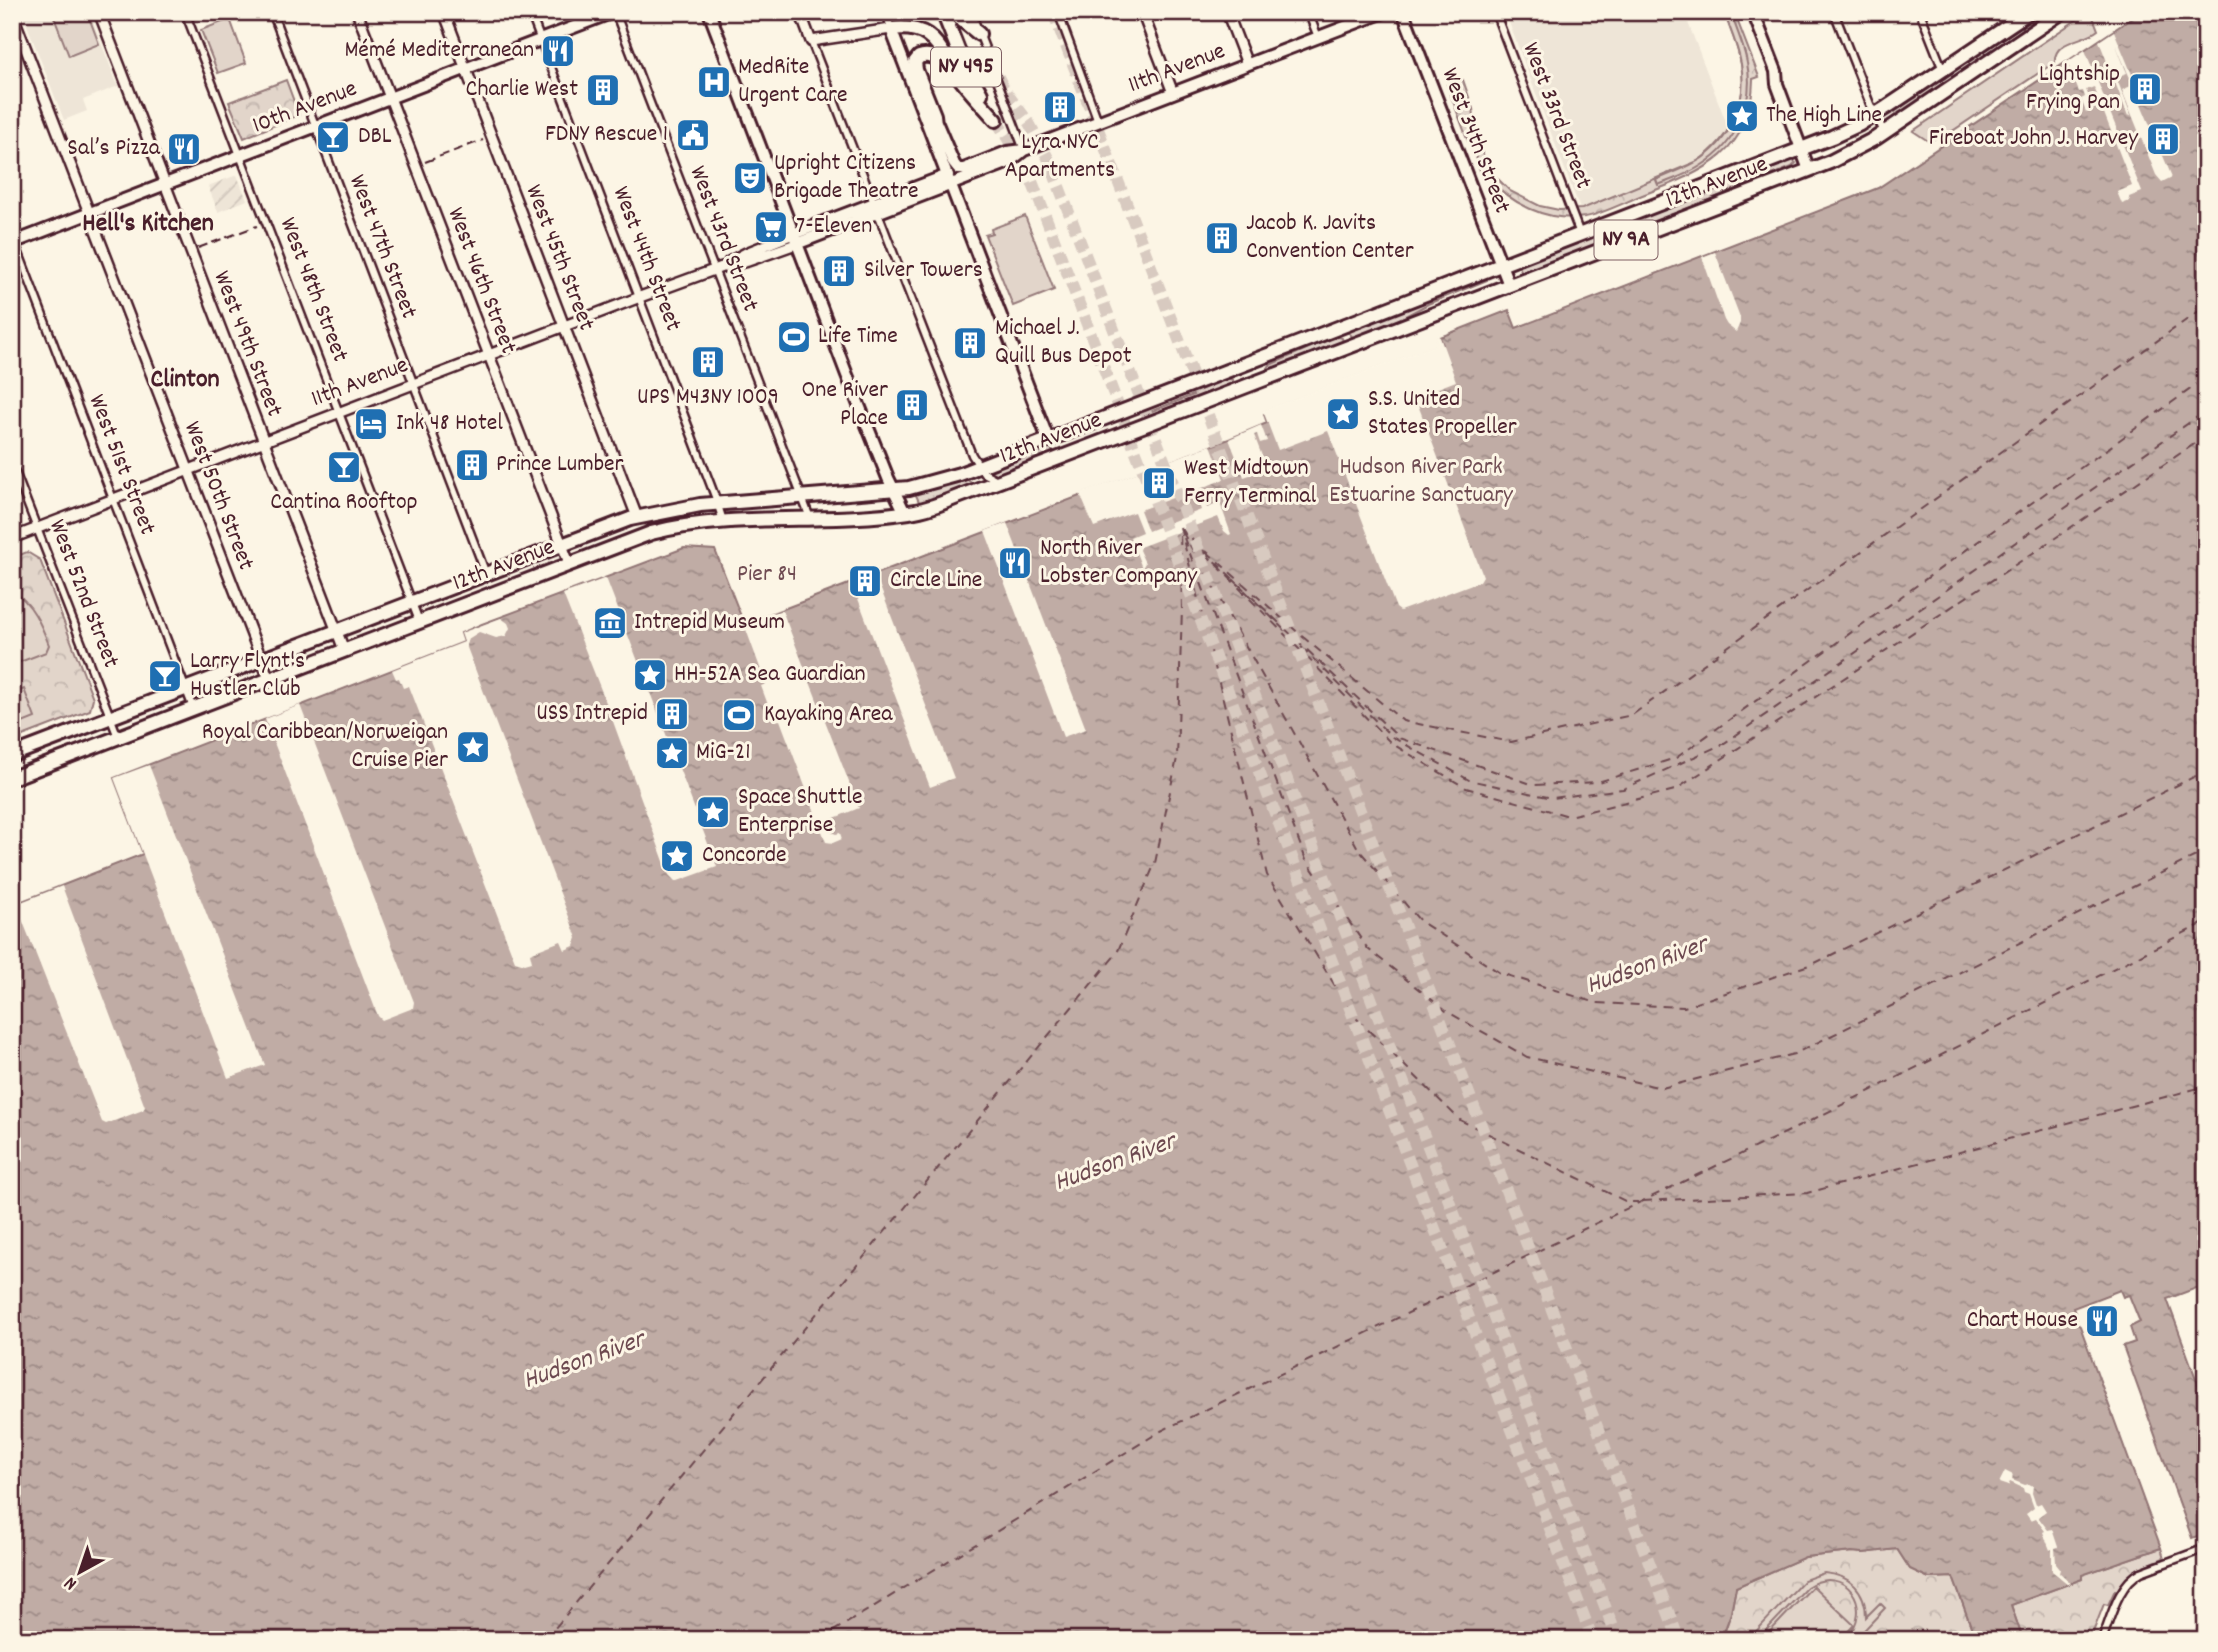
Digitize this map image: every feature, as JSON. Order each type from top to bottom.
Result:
[{"type":"highway","name":"NY 495","points":[[943,12],[965,65],[996,120],[957,74]]},
{"type":"highway","points":[[952,12],[979,34]]},
{"type":"highway","name":"12th Avenue","points":[[12,755],[637,517],[718,504],[893,490],[939,480],[978,466],[1853,128],[1943,70],[2009,18],[2029,12]]},
{"type":"highway","name":"12th Avenue","points":[[12,778],[651,533],[723,521],[905,513],[945,502],[1849,153],[2062,12]]},
{"type":"highway","points":[[891,29],[914,29],[930,36],[957,74]]},
{"type":"highway","points":[[938,149],[934,115],[916,70],[917,59],[921,55],[930,56],[957,74]]},
{"type":"highway","points":[[1336,329],[1345,335],[1351,346]]},
{"type":"highway","points":[[1261,381],[1262,357]]},
{"type":"highway","points":[[430,595],[437,614]]},
{"type":"main road","name":"West 49th Street","points":[[99,12],[344,650]]},
{"type":"main road","name":"West 46th Street","points":[[357,12],[569,563]]},
{"type":"main road","name":"West 45th Street","points":[[444,12],[637,517]]},
{"type":"main road","name":"10th Avenue","points":[[13,240],[614,12]]},
{"type":"main road","points":[[709,12],[893,490],[905,513]]},
{"type":"main road","points":[[800,12],[811,41],[891,29],[938,149],[952,176]]},
{"type":"main road","points":[[1142,12],[1173,93]]},
{"type":"main road","points":[[1227,12],[1247,64]]},
{"type":"main road","name":"11th Avenue","points":[[12,538],[640,297],[718,268],[748,261],[1007,152],[1024,150],[1384,12]]},
{"type":"main road","name":"West 34th Street","points":[[1403,12],[1508,285]]},
{"type":"main road","points":[[1753,12],[1776,71],[1776,84],[1810,170]]},
{"type":"main road","name":"West 50th Street","points":[[12,13],[269,679]]},
{"type":"main road","points":[[934,115],[952,176],[1048,439]]},
{"type":"main road","name":"11th Avenue","points":[[952,176],[1009,162],[1024,150]]},
{"type":"street","name":"West 48th Street","points":[[186,12],[419,621]]},
{"type":"street","name":"West 47th Street","points":[[272,12],[486,574]]},
{"type":"street","name":"West 44th Street","points":[[530,12],[723,521]]},
{"type":"street","name":"West 43rd Street","points":[[614,12],[718,268],[810,518]]},
{"type":"street","points":[[886,12],[891,29]]},
{"type":"street","points":[[971,12],[1024,150]]},
{"type":"street","points":[[1058,12],[1098,121]]},
{"type":"street","points":[[1308,12],[1318,37]]},
{"type":"street","name":"West 33rd Street","points":[[1495,12],[1580,234]]},
{"type":"street","points":[[1834,12],[1884,132]]},
{"type":"street","points":[[1920,12],[1943,70]]},
{"type":"street","points":[[811,41],[972,455],[986,475],[1000,481]]},
{"type":"street","name":"West 51st Street","points":[[13,240],[193,708]]},
{"type":"street","name":"West 52nd Street","points":[[12,464],[118,737]]},
{"type":"street","points":[[2102,1640],[2121,1593],[2133,1577],[2206,1548]]},
{"type":"shaded area","points":[[22,12],[89,12],[118,86],[83,100],[87,111],[64,120]]},
{"type":"shaded area","points":[[1505,12],[1684,12],[1729,130],[1708,154],[1685,168],[1580,209]]},
{"type":"shaded area","points":[[237,175],[247,200],[218,212],[208,186]]},
{"type":"green space","points":[[52,12],[87,12],[99,44],[69,56]]},
{"type":"green space","name":"The High Line","points":[[1724,12],[1734,12],[1759,77],[1753,79],[1744,125],[1734,142],[1721,156],[1705,167],[1607,210],[1571,218],[1556,217],[1530,209],[1506,194],[1486,175],[1482,176],[1447,85],[1463,80],[1473,109],[1479,146],[1486,162],[1510,191],[1540,206],[1559,210],[1582,209],[1698,161],[1727,131],[1734,119],[1742,93],[1740,57]]},
{"type":"green space","points":[[1724,12],[1730,12],[1747,63],[1748,93],[1740,121],[1733,134],[1714,156],[1692,171],[1658,185],[1656,180],[1691,165],[1708,154],[1734,120],[1742,93],[1741,64]]},
{"type":"green space","points":[[2041,12],[2045,12],[1897,116],[1894,112]]},
{"type":"green space","points":[[2091,12],[2098,30],[2064,45],[2059,49],[2055,62],[1951,132],[1928,141],[1913,131]]},
{"type":"green space","points":[[230,19],[246,63],[218,73],[201,30]]},
{"type":"green space","points":[[286,80],[299,115],[244,138],[229,102]]},
{"type":"green space","points":[[1792,160],[1796,163],[1792,167],[1522,274],[1519,265]]},
{"type":"green space","points":[[1025,216],[1054,290],[1013,306],[985,235],[992,233],[991,229]]},
{"type":"green space","points":[[1487,278],[1428,304],[1383,328],[1354,339],[1349,333],[1349,331]]},
{"type":"green space","points":[[1336,336],[1342,338],[1343,342],[1265,372],[1270,365]]},
{"type":"green space","points":[[1227,378],[1233,380],[1234,385],[1146,419],[1144,414]]},
{"type":"green space","points":[[1050,446],[1054,454],[1000,475],[988,472],[990,469]]},
{"type":"green space","points":[[968,480],[973,485],[920,504],[915,493]]},
{"type":"green space","points":[[27,552],[40,560],[93,698],[90,710],[12,740],[12,558]]},
{"type":"green space","points":[[12,590],[30,608],[49,645],[46,652],[12,665]]},
{"type":"green space","points":[[24,689],[35,718],[15,726],[12,720],[12,694]]},
{"type":"green space","points":[[2161,1548],[2164,1558],[2132,1573],[2118,1590],[2115,1590],[2108,1605],[2104,1604],[2090,1640],[2023,1640],[2011,1605],[2082,1579],[2081,1575]]},
{"type":"green space","points":[[1897,1549],[1910,1569],[1929,1578],[1953,1577],[1976,1640],[1722,1640],[1736,1587],[1805,1557]]},
{"type":"green space","points":[[1824,1573],[1842,1577],[1855,1586],[1863,1599],[1866,1617],[1880,1603],[1885,1608],[1855,1640],[1845,1640],[1854,1627],[1858,1614],[1857,1602],[1844,1584],[1833,1580],[1821,1581],[1807,1587],[1757,1640],[1748,1640],[1804,1580]]},
{"type":"green space","points":[[1813,1586],[1854,1625],[1840,1640],[1762,1640]]},
{"type":"water","name":"Hudson River","points":[[2141,12],[2206,12],[2206,1305],[2199,1287],[2167,1299],[2206,1406],[2206,1533],[2192,1538],[2123,1346],[2135,1342],[2130,1327],[2140,1322],[2129,1295],[2123,1297],[2120,1290],[2073,1308],[2076,1323],[2080,1326],[2161,1548],[2082,1575],[2082,1579],[2011,1605],[2023,1640],[1976,1640],[1953,1577],[1929,1578],[1910,1569],[1897,1549],[1805,1557],[1736,1587],[1731,1613],[1721,1640],[12,1640],[12,905],[143,854],[114,778],[464,642],[461,633],[482,624],[684,548],[715,550],[744,624],[1229,439],[1267,423],[1264,414],[1443,345],[1440,337],[1509,310],[1516,328],[1878,188]]},
{"type":"pier","points":[[2114,31],[2136,84],[2133,85],[2115,43],[2127,73],[2116,77],[2131,115],[2128,116],[2099,41]]},
{"type":"pier","points":[[2085,50],[2142,192],[2129,197],[2130,201],[2122,204],[2117,192],[2132,186],[2094,87],[2086,90],[2089,96],[2093,94],[2098,107],[2086,112],[2081,99],[2085,97],[2083,91],[2079,92],[2067,62]]},
{"type":"pier","points":[[2137,86],[2143,103],[2141,104],[2172,177],[2162,182],[2156,175],[2122,90]]},
{"type":"pier","points":[[1715,252],[1740,317],[1736,332],[1724,320],[1702,257]]},
{"type":"pier","points":[[1436,337],[1440,337],[1456,381],[1415,397],[1483,576],[1480,581],[1400,611],[1396,608],[1328,431],[1278,450],[1263,411],[1438,344]]},
{"type":"pier","points":[[1261,425],[1267,441],[1260,443],[1257,434],[1254,435],[1267,469],[1244,477],[1229,439]]},
{"type":"pier","points":[[1211,445],[1224,479],[1200,489],[1207,508],[1220,503],[1231,534],[1224,531],[1218,517],[1140,547],[1145,563],[1142,568],[1130,537],[1142,532],[1134,512],[1094,527],[1080,494]],"holes":[[[1194,490],[1201,510],[1148,531],[1140,510]]]},
{"type":"pier","points":[[1007,523],[1086,729],[1063,737],[985,531]]},
{"type":"pier","points":[[875,574],[954,778],[930,787],[852,583]]},
{"type":"pier","points":[[606,578],[717,867],[678,881],[669,875],[563,594]]},
{"type":"pier","name":"Pier 84","points":[[782,610],[859,808],[827,821],[831,832],[840,833],[842,839],[833,843],[826,842],[780,720],[774,721],[761,686],[766,684],[744,624]]},
{"type":"pier","points":[[501,618],[510,628],[506,636],[496,638],[479,632],[468,639],[466,645],[577,938],[574,946],[565,950],[561,941],[530,953],[532,962],[525,964],[515,961],[409,686],[403,688],[392,670],[464,642],[461,633]]},
{"type":"pier","points":[[300,705],[414,1002],[413,1008],[382,1020],[378,1016],[265,719]]},
{"type":"pier","points":[[149,765],[265,1065],[228,1078],[114,778]]},
{"type":"pier","points":[[62,886],[145,1107],[106,1124],[102,1122],[16,904]]},
{"type":"pier","points":[[2005,1471],[2013,1475],[2012,1480],[2033,1486],[2036,1505],[2041,1503],[2046,1511],[2038,1517],[2048,1530],[2052,1529],[2058,1547],[2055,1548],[2059,1572],[2071,1583],[2068,1584],[2052,1571],[2052,1549],[2050,1550],[2043,1532],[2045,1531],[2036,1519],[2031,1521],[2026,1514],[2034,1508],[2029,1494],[2010,1482],[2008,1486],[1999,1483]]},
{"type":"ferry route","points":[[1206,551],[1403,721],[1511,742],[1632,715],[2206,306]]},
{"type":"ferry route","points":[[1180,528],[1399,738],[1534,785],[1598,782],[1676,758],[2206,378]]},
{"type":"ferry route","points":[[1233,579],[1392,737],[1469,780],[1552,798],[1623,789],[1723,744],[2206,411]]},
{"type":"ferry route","points":[[1205,553],[1391,743],[1466,788],[1569,816],[1675,790],[2206,436]]},
{"type":"ferry route","points":[[1180,527],[1267,875],[1353,1015],[1460,1120],[1627,1202],[1638,1202]]},
{"type":"ferry route","points":[[545,1640],[1117,953],[1155,863],[1177,758],[1182,609],[1180,531]]},
{"type":"ferry route","points":[[1182,531],[1359,850],[1420,921],[1500,973],[1597,1003],[1684,1007],[1815,963],[2206,771]]},
{"type":"ferry route","points":[[1184,538],[1306,860],[1368,949],[1446,1011],[1527,1057],[1662,1088],[1794,1054],[2206,851]]},
{"type":"ferry route","points":[[819,1640],[1161,1431],[1806,1123],[2206,922]]},
{"type":"ferry route","points":[[1643,1201],[1807,1193],[2206,1086]]},
{"type":"tunnel","points":[[1053,12],[1679,1640]]},
{"type":"tunnel","points":[[998,77],[1029,123],[1048,158],[1618,1640]]},
{"type":"tunnel","points":[[996,120],[1028,171],[1593,1640]]},
{"type":"railway","points":[[425,162],[483,140]]},
{"type":"railway","points":[[198,248],[257,226]]},
{"type":"place","name":"Mémé Mediterranean","points":[[558,51]]},
{"type":"place","name":"MedRite Urgent Care","points":[[714,82]]},
{"type":"place","name":"Lightship Frying Pan","points":[[2145,89]]},
{"type":"place","name":"Charlie West","points":[[603,90]]},
{"type":"place","name":"Lyra NYC Apartments","points":[[1060,107]]},
{"type":"place","name":"The High Line","points":[[1742,116]]},
{"type":"place","name":"FDNY Rescue 1","points":[[693,135]]},
{"type":"place","name":"DBL","points":[[333,137]]},
{"type":"place","name":"Fireboat John J. Harvey","points":[[2163,139]]},
{"type":"place","name":"Sal’s Pizza","points":[[184,149]]},
{"type":"place","name":"Upright Citizens Brigade Theatre","points":[[750,178]]},
{"type":"place","name":"7-Eleven","points":[[771,227]]},
{"type":"place","name":"Jacob K. Javits Convention Center","points":[[1222,238]]},
{"type":"place","name":"Silver Towers","points":[[839,271]]},
{"type":"place","name":"Life Time","points":[[794,337]]},
{"type":"place","name":"Michael J. Quill Bus Depot","points":[[970,343]]},
{"type":"place","name":"UPS M43NY 1009","points":[[708,362]]},
{"type":"place","name":"One River Place","points":[[912,405]]},
{"type":"place","name":"S.S. United States Propeller","points":[[1343,414]]},
{"type":"place","name":"Ink 48 Hotel","points":[[371,424]]},
{"type":"place","name":"Prince Lumber","points":[[472,465]]},
{"type":"place","name":"Cantina Rooftop","points":[[344,467]]},
{"type":"place","name":"West Midtown Ferry Terminal","points":[[1159,483]]},
{"type":"place","name":"North River Lobster Company","points":[[1015,563]]},
{"type":"place","name":"Circle Line","points":[[865,581]]},
{"type":"place","name":"Intrepid Museum","points":[[610,623]]},
{"type":"place","name":"HH-52A Sea Guardian","points":[[650,675]]},
{"type":"place","name":"Larry Flynt's Hustler Club","points":[[165,676]]},
{"type":"place","name":"USS Intrepid","points":[[672,714]]},
{"type":"place","name":"Kayaking Area","points":[[739,715]]},
{"type":"place","name":"Royal Caribbean/Norweigan Cruise Pier","points":[[473,747]]},
{"type":"place","name":"MiG-21","points":[[672,753]]},
{"type":"place","name":"Space Shuttle Enterprise","points":[[713,812]]},
{"type":"place","name":"Concorde","points":[[677,856]]},
{"type":"place","name":"Chart House","points":[[2102,1321]]},
{"type":"district","name":"Hell's Kitchen","points":[[148,224]]},
{"type":"district","name":"Clinton","points":[[185,380]]},
{"type":"park label","name":"Hudson River Park Estuarine Sanctuary","points":[[1421,482]]}]
